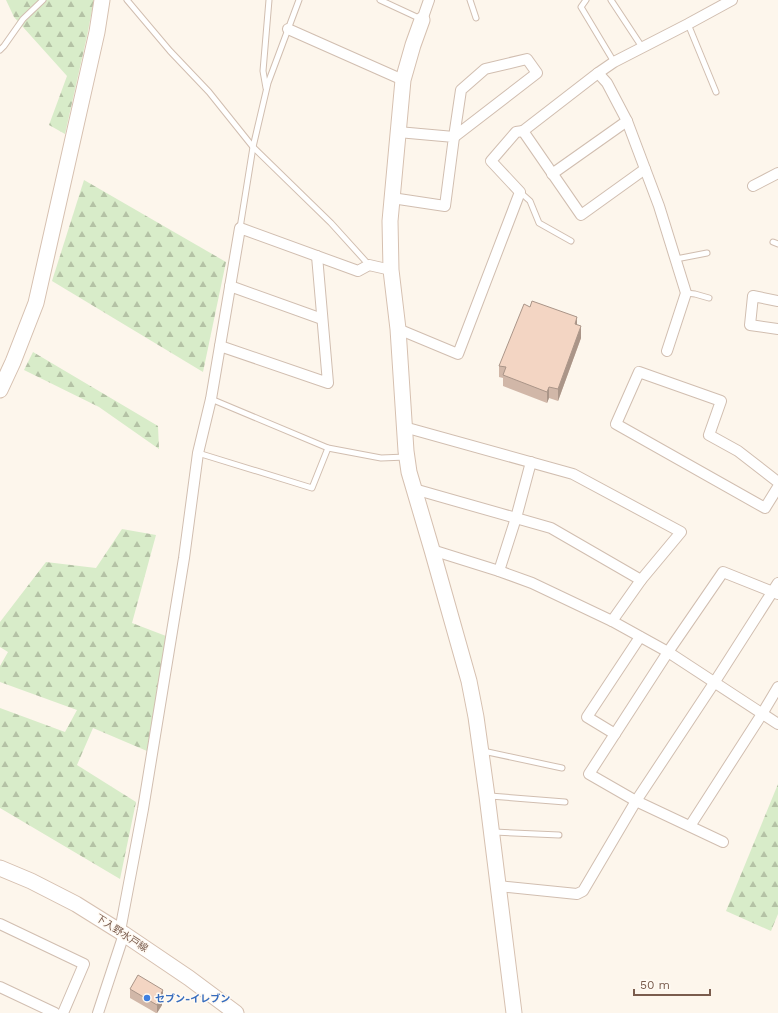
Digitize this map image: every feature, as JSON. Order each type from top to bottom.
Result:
[{"type":"street","points":[[0,390],[14,362],[36,303],[96,39],[102,0]]},
{"type":"street","points":[[429,0],[413,45],[403,80],[390,221],[391,270],[398,329],[406,457],[414,490],[469,681],[476,717],[514,1013]]},
{"type":"street","points":[[398,329],[458,354],[520,192],[491,161],[516,132],[523,131],[614,62],[732,0]]},
{"type":"street","points":[[288,29],[403,80]]},
{"type":"street","points":[[392,198],[446,206],[454,137],[461,90],[484,70],[527,59],[537,73],[454,137],[398,132]]},
{"type":"street","points":[[598,73],[607,83],[627,121],[659,206],[686,294],[667,351]]},
{"type":"street","points":[[552,174],[627,121]]},
{"type":"street","points":[[523,131],[581,215],[645,169]]},
{"type":"street","points":[[753,186],[778,173]]},
{"type":"street","points":[[98,1013],[122,932],[184,558],[198,453],[211,399],[240,228],[358,271],[369,265],[391,270]]},
{"type":"street","points":[[220,346],[328,383],[317,256]]},
{"type":"street","points":[[230,286],[322,319]]},
{"type":"street","points":[[778,300],[753,296],[750,325],[778,329]]},
{"type":"street","points":[[778,482],[738,451],[710,435],[721,401],[639,372],[616,424],[765,508],[778,487]]},
{"type":"street","points":[[404,427],[573,474],[681,532],[641,580],[612,621]]},
{"type":"street","points":[[499,571],[516,518],[531,462]]},
{"type":"street","points":[[414,490],[552,528],[641,580]]},
{"type":"street","points":[[432,550],[532,583],[612,621],[668,652],[778,724]]},
{"type":"street","points":[[498,886],[577,894],[583,890],[636,801],[776,590],[723,572],[668,652],[589,774],[636,801],[723,842]]},
{"type":"street","points":[[615,734],[587,717],[640,637]]},
{"type":"street","points":[[690,826],[778,687]]},
{"type":"street","name":"下入野水戸線","points":[[0,868],[54,892],[122,932],[189,978],[236,1013]]},
{"type":"street","points":[[0,924],[84,964],[63,1013]]},
{"type":"street","points":[[0,988],[55,1013]]},
{"type":"lane","points":[[0,50],[23,19],[43,0]]},
{"type":"lane","points":[[127,0],[170,51],[209,92],[252,147],[331,223],[369,265]]},
{"type":"lane","points":[[266,91],[263,71],[269,0]]},
{"type":"lane","points":[[240,228],[252,147],[268,83],[299,0]]},
{"type":"lane","points":[[380,0],[422,20]]},
{"type":"lane","points":[[470,0],[476,18]]},
{"type":"lane","points":[[586,0],[581,7],[614,62]]},
{"type":"lane","points":[[611,0],[642,47]]},
{"type":"lane","points":[[688,24],[716,92]]},
{"type":"lane","points":[[520,192],[530,201],[539,223],[571,240]]},
{"type":"lane","points":[[676,259],[707,253]]},
{"type":"lane","points":[[686,294],[696,294],[709,298]]},
{"type":"lane","points":[[211,399],[328,448],[381,458],[406,457]]},
{"type":"lane","points":[[198,453],[312,488],[328,448]]},
{"type":"lane","points":[[480,750],[562,768]]},
{"type":"lane","points":[[487,796],[565,802]]},
{"type":"lane","points":[[491,832],[559,836]]},
{"type":"green space","points":[[6,0],[94,0],[65,134],[49,125],[67,76],[14,17]]},
{"type":"green space","points":[[84,180],[226,262],[203,372],[52,281]]},
{"type":"green space","points":[[33,352],[158,426],[159,449],[99,407],[24,370]]},
{"type":"green space","points":[[122,529],[156,535],[132,623],[166,636],[147,751],[93,728],[77,765],[136,802],[120,879],[0,808],[0,708],[65,732],[77,710],[0,682],[0,666],[8,652],[0,647],[0,622],[46,562],[96,568]]},
{"type":"green space","points":[[778,784],[778,914],[771,931],[726,911]]},
{"type":"building","points":[[532,301],[577,317],[575,324],[581,326],[558,389],[549,387],[547,392],[503,375],[506,367],[499,366],[524,304],[530,307]]},
{"type":"building","points":[[138,975],[163,990],[160,995],[162,996],[157,1005],[130,989]]},
{"type":"place","name":"セブン-イレブン","points":[[147,998]]}]
